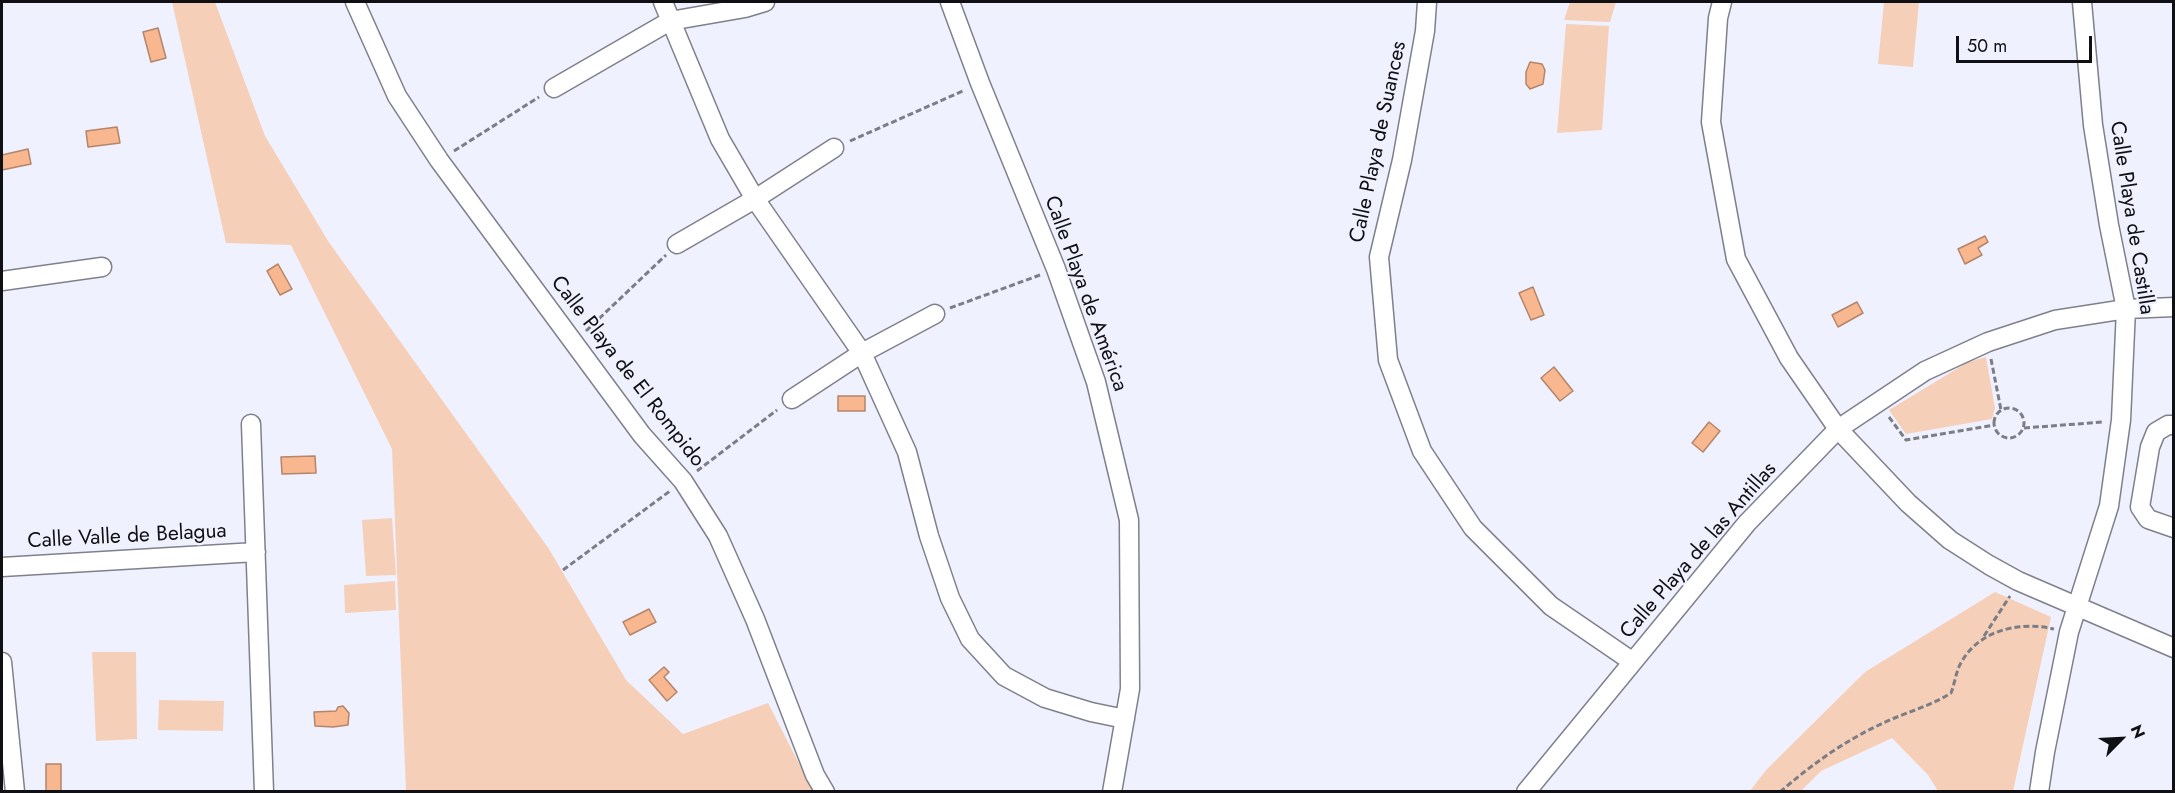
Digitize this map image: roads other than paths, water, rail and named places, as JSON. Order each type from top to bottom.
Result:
[{"type":"street","name":"Calle Playa de El Rompido","points":[[355,2],[397,96],[439,160],[642,435],[683,481],[718,536],[755,619],[815,775],[825,792]]},
{"type":"street","points":[[663,2],[720,140],[755,199],[862,353],[907,452],[929,536],[946,587],[970,639],[1004,676],[1045,698],[1091,712],[1125,719]]},
{"type":"street","points":[[554,88],[670,21],[746,8],[765,2]]},
{"type":"street","name":"Calle Playa de América","points":[[950,2],[980,83],[1056,269],[1096,382],[1128,520],[1130,690],[1112,792]]},
{"type":"street","name":"Calle Playa de Suances","points":[[1427,2],[1425,31],[1402,160],[1379,257],[1388,360],[1422,451],[1473,528],[1551,606],[1633,662]]},
{"type":"street","points":[[1722,2],[1718,18],[1711,122],[1736,259],[1789,358],[1838,429],[1908,503],[1950,540],[2019,581],[2174,648]]},
{"type":"street","name":"Calle Playa de Castilla","points":[[2039,792],[2069,633],[2109,506],[2121,420],[2126,309],[2109,225],[2093,126],[2082,2]]},
{"type":"street","points":[[677,244],[755,199],[834,148]]},
{"type":"street","points":[[2,281],[102,267]]},
{"type":"street","name":"Calle Playa de las Antillas","points":[[1526,792],[1747,523],[1838,429],[1925,371],[1988,342],[2055,320],[2126,309],[2174,307]]},
{"type":"street","points":[[792,399],[862,353],[934,314]]},
{"type":"street","name":"Calle Valle de Belagua","points":[[251,424],[264,792]]},
{"type":"street","points":[[2174,425],[2168,425],[2156,432],[2147,463],[2140,507],[2148,519],[2174,528]]},
{"type":"street","points":[[2117,460],[2147,463]]},
{"type":"street","name":"Calle Valle de Belagua","points":[[2,567],[256,552]]},
{"type":"street","points":[[2,662],[15,792]]}]
